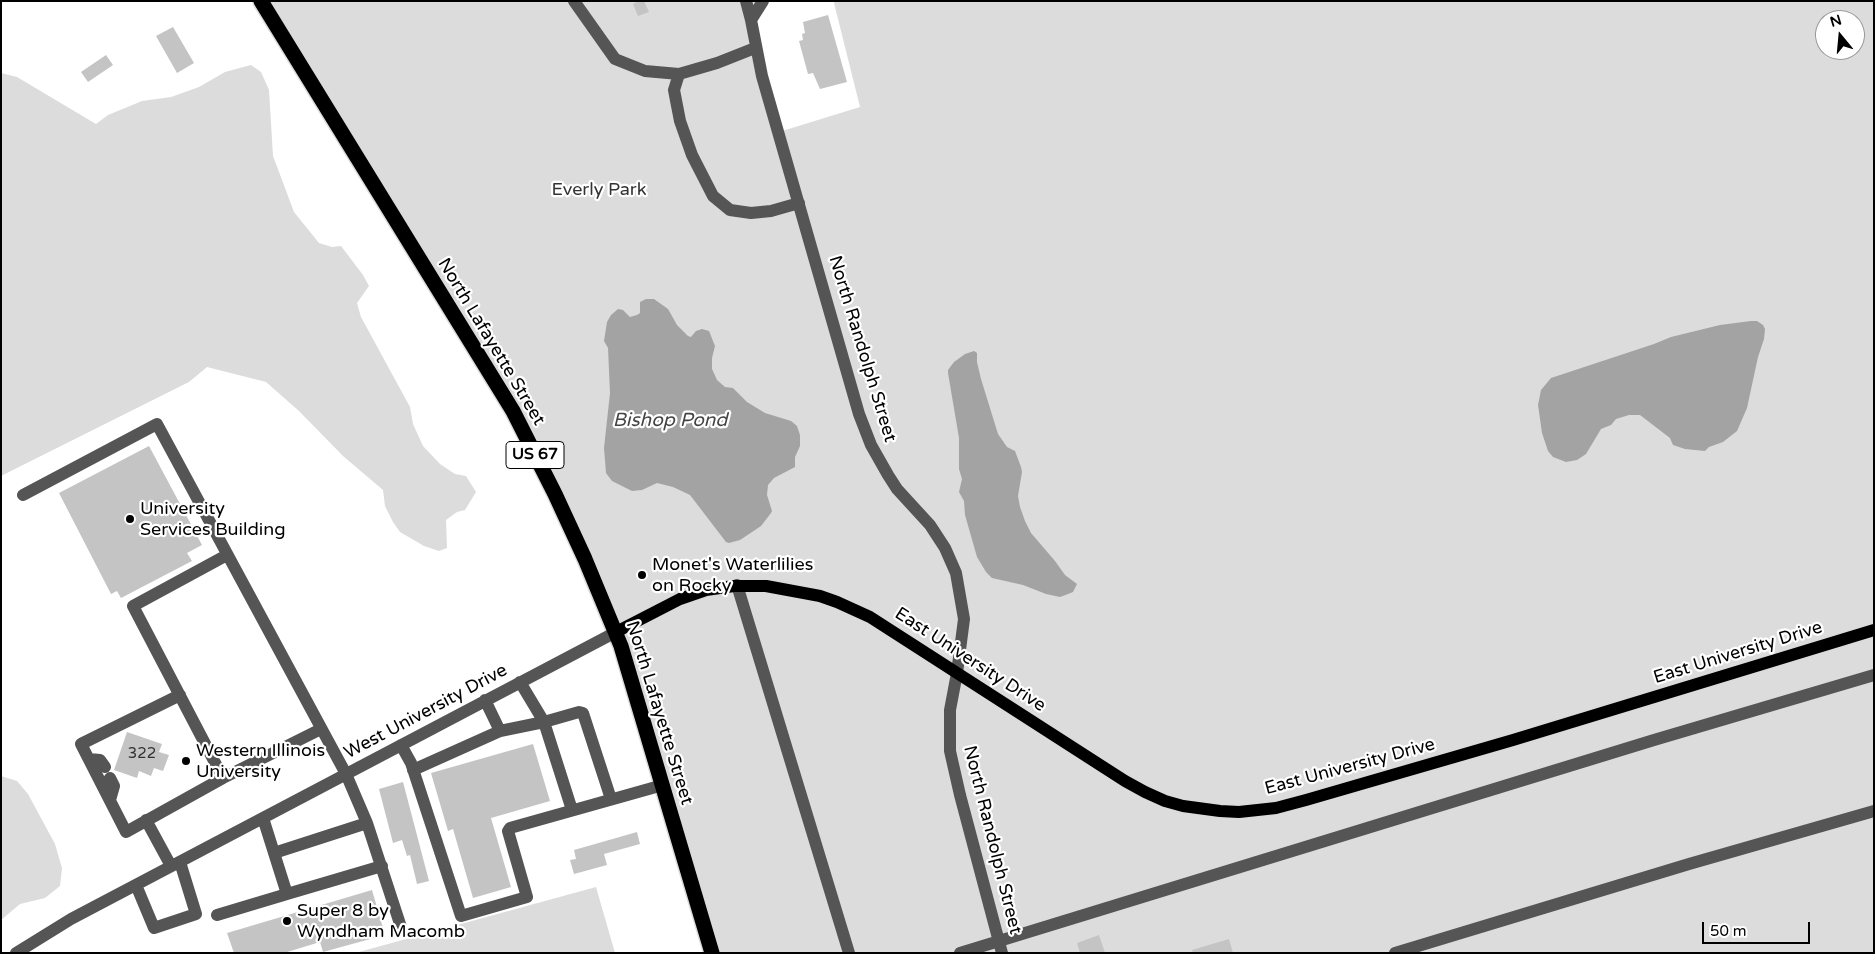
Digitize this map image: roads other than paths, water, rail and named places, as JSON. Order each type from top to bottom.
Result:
[{"type":"highway","name":"North Lafayette Street","points":[[262,1],[513,411],[558,502],[616,632],[712,953]]},
{"type":"main road","name":"East University Drive","points":[[616,632],[680,599],[706,590],[737,585],[784,588],[837,602],[870,618],[1145,792],[1165,801],[1183,806],[1239,812],[1276,808],[1300,802],[1513,740],[1874,630]]},
{"type":"street","points":[[574,1],[615,59],[645,71],[680,74],[717,63],[755,48]]},
{"type":"street","name":"North Randolph Street","points":[[746,1],[755,48],[859,414],[871,445],[897,489],[930,524],[945,548],[956,573],[964,619],[950,710],[950,751],[1001,947]]},
{"type":"street","points":[[751,20],[763,1]]},
{"type":"street","points":[[680,74],[674,90],[680,121],[692,155],[713,196],[730,210],[751,213],[770,211],[799,203]]},
{"type":"street","points":[[23,495],[157,424],[346,774],[367,823],[401,927]]},
{"type":"street","points":[[223,778],[133,606],[227,555]]},
{"type":"street","points":[[737,585],[849,953]]},
{"type":"street","name":"West University Drive","points":[[16,953],[64,923],[616,632]]},
{"type":"street","points":[[960,953],[1001,947],[1645,742],[1874,675]]},
{"type":"street","points":[[520,682],[544,722],[572,810]]},
{"type":"street","points":[[180,695],[81,744],[126,832],[223,778],[321,729]]},
{"type":"street","points":[[485,700],[500,731]]},
{"type":"street","points":[[413,770],[500,731],[544,722],[579,712],[583,713],[611,799]]},
{"type":"street","points":[[401,745],[413,770],[461,916],[527,898],[508,831],[510,828],[663,785]]},
{"type":"street","points":[[90,760],[100,760],[108,773],[114,786],[110,800]]},
{"type":"street","points":[[1395,953],[1689,864],[1874,811]]},
{"type":"street","points":[[263,818],[287,894]]},
{"type":"street","points":[[136,885],[154,928],[196,914],[176,864],[146,820]]},
{"type":"street","points":[[274,853],[367,823]]},
{"type":"street","points":[[217,914],[382,866]]},
{"type":"water","name":"Bishop Pond","points":[[646,299],[654,299],[668,309],[677,325],[688,336],[691,337],[696,331],[702,329],[709,331],[715,346],[712,369],[717,380],[725,387],[733,388],[747,402],[765,413],[791,421],[797,426],[800,435],[800,446],[795,457],[795,467],[774,478],[768,485],[767,495],[771,513],[761,526],[740,540],[726,542],[690,495],[673,487],[657,483],[642,490],[632,491],[612,481],[606,473],[604,448],[610,393],[608,348],[604,341],[607,322],[618,309],[623,310],[630,317],[637,315],[640,313],[640,302]]},
{"type":"water","points":[[1757,321],[1763,325],[1765,329],[1764,339],[1758,357],[1747,408],[1737,431],[1723,442],[1709,447],[1705,451],[1685,449],[1673,445],[1670,438],[1640,415],[1629,415],[1616,419],[1611,425],[1601,429],[1586,454],[1577,460],[1566,462],[1553,457],[1548,451],[1542,433],[1538,405],[1541,390],[1551,378],[1671,337],[1720,325]]},
{"type":"water","points":[[974,351],[977,353],[981,379],[998,434],[1007,447],[1015,451],[1021,467],[1022,472],[1018,496],[1025,521],[1031,533],[1065,575],[1077,584],[1073,592],[1060,597],[1023,585],[992,578],[977,557],[965,515],[964,501],[959,492],[962,479],[959,469],[959,438],[948,373],[954,362],[965,354]]},
{"type":"place","name":"University Services Building","points":[[130,519]]},
{"type":"place","name":"Monet's Waterlilies on Rocky","points":[[642,575]]},
{"type":"place","name":"Western Illinois University","points":[[186,761]]},
{"type":"place","name":"Super 8 by Wyndham Macomb","points":[[287,921]]},
{"type":"park label","name":"Everly Park","points":[[599,190]]}]
